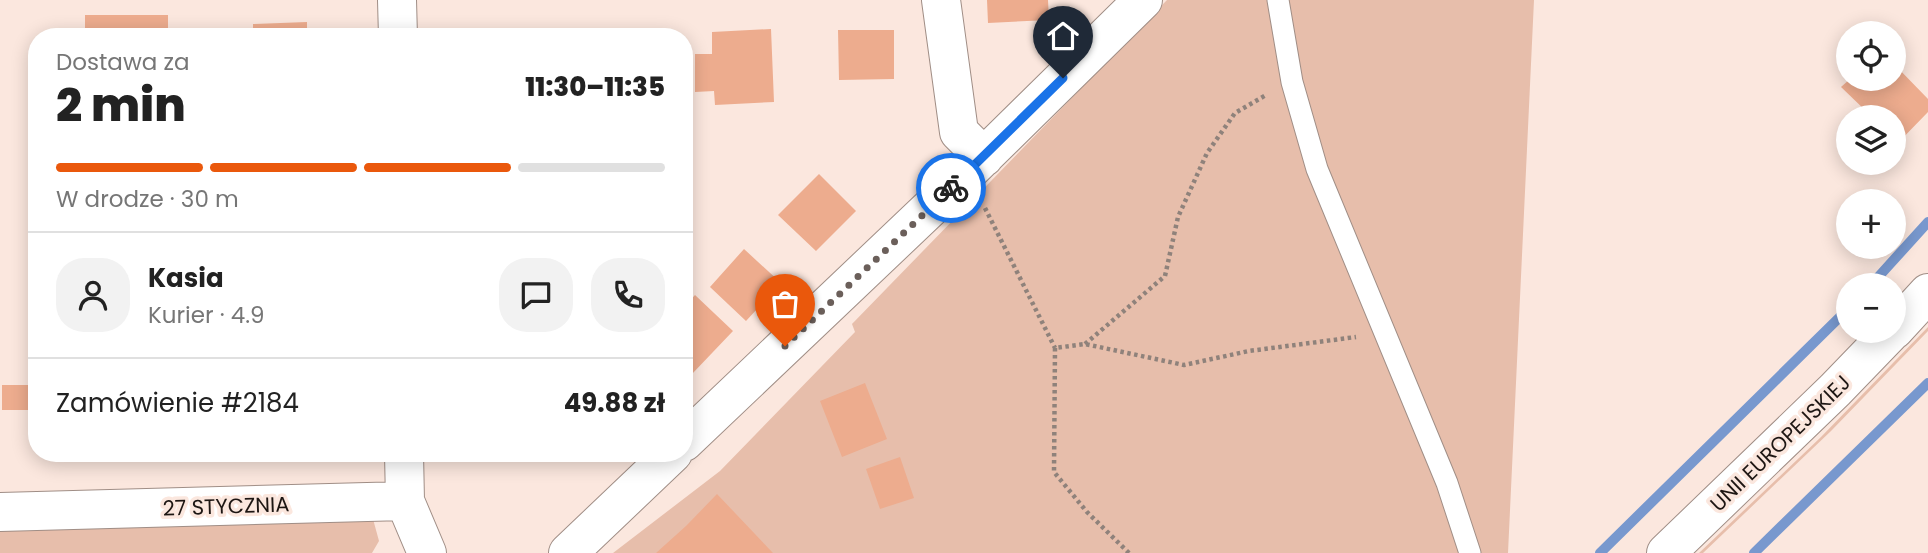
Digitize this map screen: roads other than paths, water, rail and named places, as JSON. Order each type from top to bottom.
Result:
[{"type":"street","points":[[397,0],[398,28]]},
{"type":"street","points":[[941,0],[959,132],[975,165]]},
{"type":"street","points":[[693,433],[975,165],[1143,0]]},
{"type":"street","name":"UNII EUROPEJSKIEJ","points":[[1906,316],[1928,293]]},
{"type":"street","name":"UNII EUROPEJSKIEJ","points":[[1666,553],[1880,343]]},
{"type":"street","points":[[404,462],[405,501],[427,553]]},
{"type":"street","points":[[568,553],[664,462]]},
{"type":"street","name":"27 STYCZNIA","points":[[0,512],[405,501]]},
{"type":"lane","points":[[1278,0],[1292,82],[1317,169],[1447,483],[1470,553]]},
{"type":"waterway","points":[[1882,273],[1928,222]]},
{"type":"waterway","points":[[1600,553],[1836,321]]},
{"type":"waterway","points":[[1754,553],[1928,383]]}]
